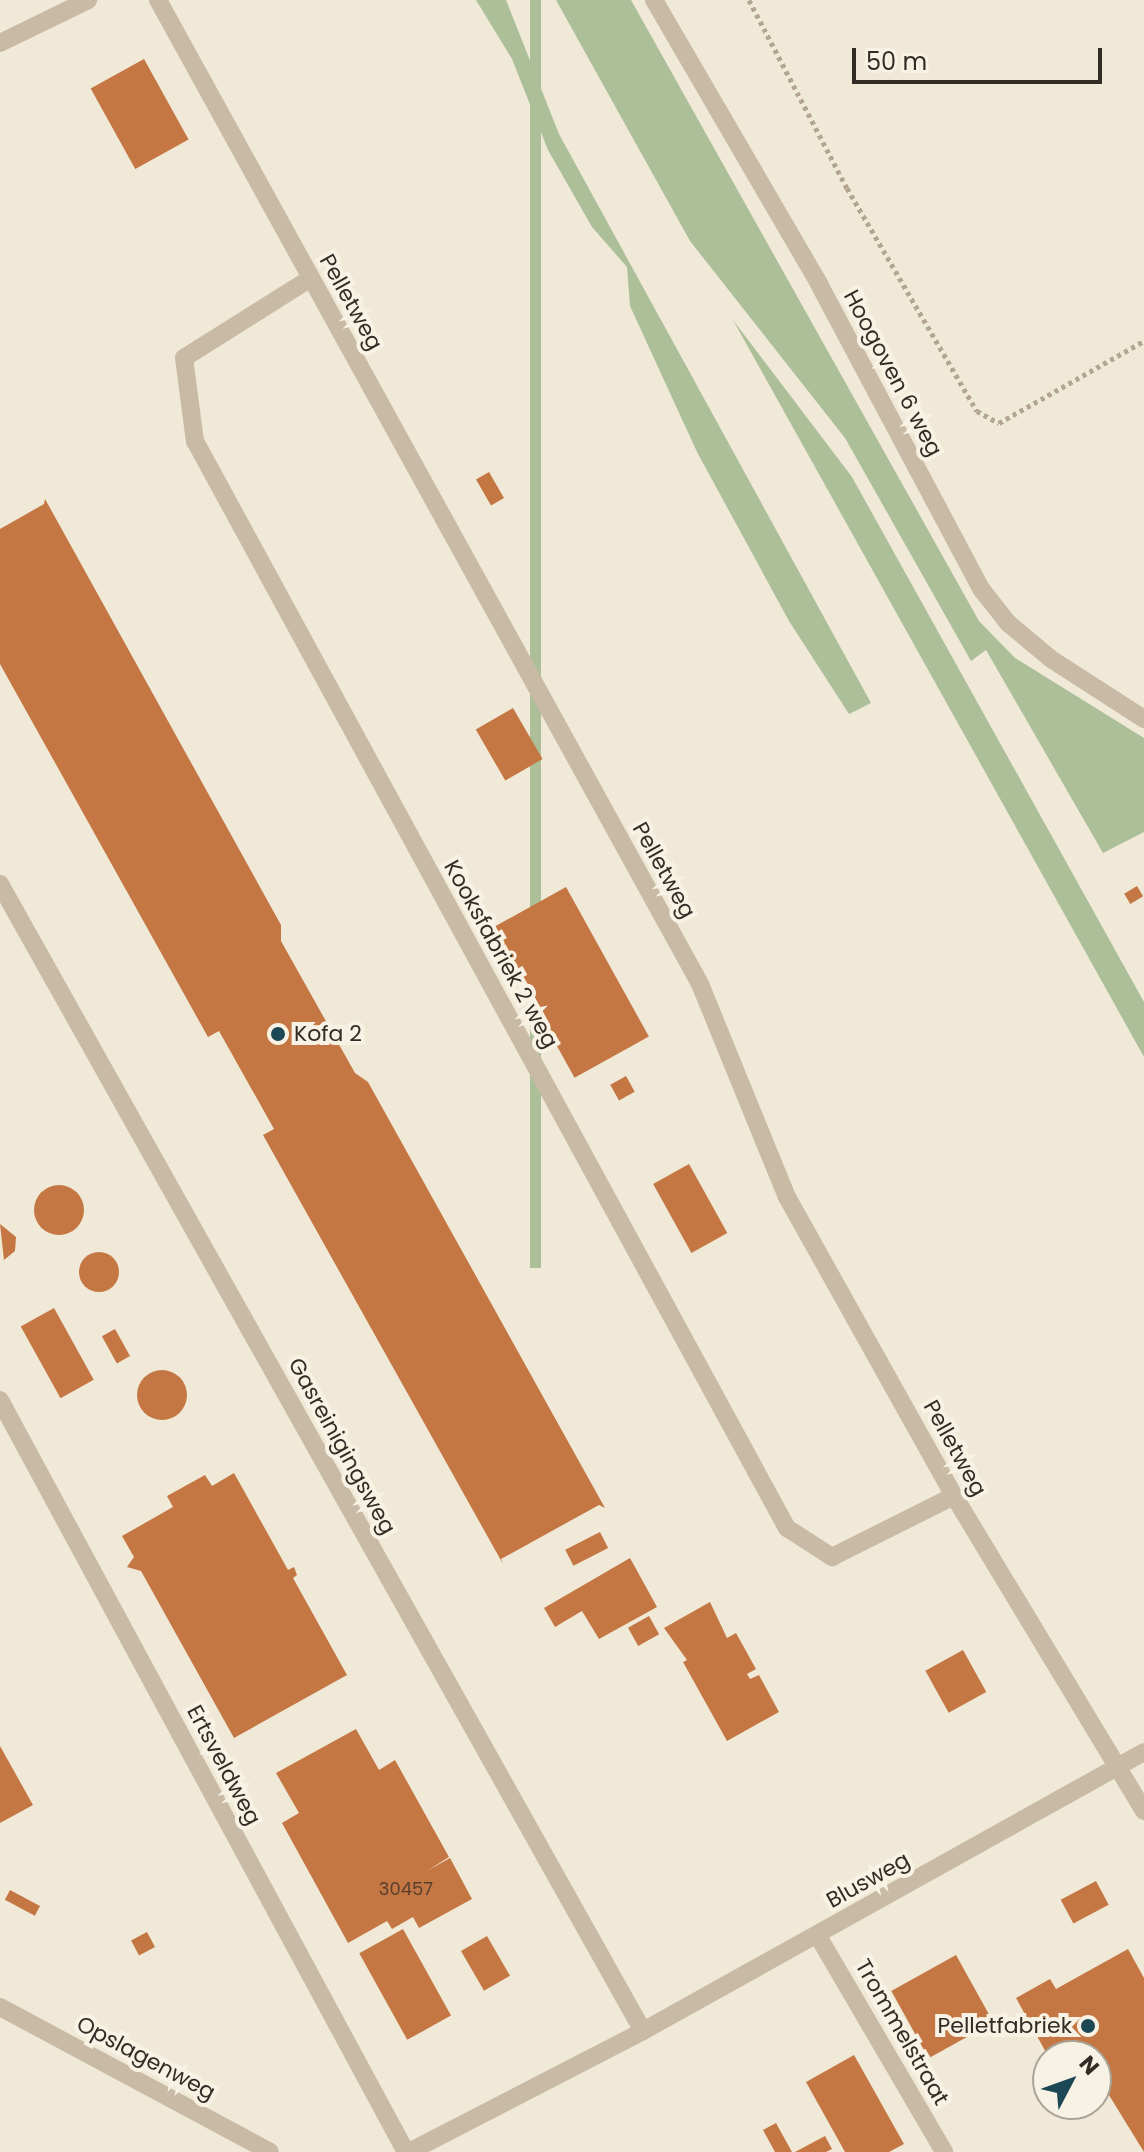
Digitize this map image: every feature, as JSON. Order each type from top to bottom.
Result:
[{"type":"lane","points":[[0,43],[88,0]]},
{"type":"lane","name":"Pelletweg","points":[[158,0],[700,984],[787,1197],[954,1496],[1115,1769],[1144,1811]]},
{"type":"lane","name":"Hoogoven 6 weg","points":[[654,0],[819,284],[982,590],[1008,623],[1051,659],[1144,719]]},
{"type":"lane","name":"Kooksfabriek 2 weg","points":[[311,278],[184,358],[195,441],[787,1528],[832,1557],[954,1496]]},
{"type":"lane","name":"Gasreinigingsweg","points":[[0,884],[643,2031]]},
{"type":"lane","name":"Ertsveldweg","points":[[0,1400],[408,2152]]},
{"type":"lane","name":"Blusweg","points":[[408,2152],[643,2031],[818,1936],[1144,1752]]},
{"type":"lane","name":"Trommelstraat","points":[[818,1936],[944,2152]]},
{"type":"lane","name":"Opslagenweg","points":[[0,2007],[270,2152]]},
{"type":"path","points":[[749,0],[847,188],[977,411],[999,423],[1144,341]]},
{"type":"green space","points":[[476,0],[506,0],[559,134],[871,703],[849,714],[789,621],[697,452],[630,306],[627,267],[592,227],[548,150],[512,59]]},
{"type":"green space","points":[[530,0],[541,0],[541,1268],[530,1268]]},
{"type":"green space","points":[[556,0],[631,0],[979,621],[1015,658],[1144,738],[1144,832],[1103,853],[986,650],[971,661],[845,438],[690,241]]},
{"type":"green space","points":[[733,320],[852,477],[1144,1002],[1144,1057]]},
{"type":"building","points":[[144,59],[189,139],[135,169],[91,89]]},
{"type":"building","points":[[489,472],[504,498],[491,505],[476,479]]},
{"type":"building","name":"Kofa 2","points":[[45,499],[281,925],[281,941],[355,1073],[368,1082],[605,1508],[599,1505],[501,1559],[503,1564],[263,1135],[274,1129],[219,1031],[208,1037],[0,664],[0,529],[44,504]]},
{"type":"building","points":[[513,708],[542,759],[505,781],[476,730]]},
{"type":"building","points":[[1137,886],[1143,896],[1130,904],[1124,894]]},
{"type":"building","points":[[566,887],[649,1037],[575,1078],[492,928]]},
{"type":"building","points":[[626,1076],[635,1092],[619,1100],[610,1085]]},
{"type":"building","points":[[689,1164],[727,1233],[691,1253],[653,1184]]},
{"type":"building","points":[[59,1185],[76,1193],[84,1210],[76,1227],[59,1235],[42,1227],[34,1210],[42,1193]]},
{"type":"building","points":[[0,1224],[16,1237],[15,1251],[4,1260]]},
{"type":"building","points":[[99,1252],[113,1258],[119,1272],[113,1286],[99,1292],[85,1286],[79,1272],[85,1258]]},
{"type":"building","points":[[54,1308],[94,1380],[61,1398],[21,1326]]},
{"type":"building","points":[[115,1329],[130,1356],[117,1363],[102,1336]]},
{"type":"building","points":[[162,1370],[180,1377],[187,1395],[180,1413],[162,1420],[144,1413],[137,1395],[144,1377]]},
{"type":"building","points":[[234,1473],[288,1570],[294,1567],[297,1575],[293,1578],[347,1675],[234,1738],[141,1571],[127,1567],[134,1557],[122,1536],[173,1507],[167,1496],[205,1475],[212,1486]]},
{"type":"building","points":[[600,1532],[608,1548],[573,1566],[565,1550]]},
{"type":"building","points":[[630,1558],[657,1607],[599,1639],[582,1611],[555,1627],[544,1608]]},
{"type":"building","points":[[710,1602],[727,1638],[736,1633],[756,1669],[747,1674],[750,1679],[759,1675],[779,1712],[727,1741],[683,1662],[687,1660],[664,1628]]},
{"type":"building","points":[[649,1616],[659,1634],[638,1646],[628,1628]]},
{"type":"building","points":[[963,1650],[986,1692],[949,1713],[925,1671]]},
{"type":"building","points":[[356,1729],[379,1770],[395,1760],[449,1857],[427,1871],[450,1858],[472,1899],[419,1928],[413,1917],[392,1929],[387,1921],[348,1943],[282,1823],[299,1813],[276,1773]]},
{"type":"building","points":[[0,1746],[33,1805],[0,1823]]},
{"type":"building","points":[[1096,1881],[1109,1905],[1073,1924],[1061,1900]]},
{"type":"building","points":[[10,1890],[40,1906],[35,1916],[5,1900]]},
{"type":"building","points":[[403,1929],[451,2016],[407,2040],[359,1953]]},
{"type":"building","points":[[147,1932],[155,1947],[139,1955],[131,1940]]},
{"type":"building","points":[[487,1936],[510,1976],[484,1991],[461,1951]]},
{"type":"building","name":"Pelletfabriek","points":[[1128,1949],[1144,1978],[1144,2152],[1112,2100],[1112,2040],[1039,2040],[1016,1998],[1050,1979],[1056,1989]]},
{"type":"building","points":[[956,1955],[993,2022],[929,2058],[891,1991]]},
{"type":"building","points":[[854,2055],[904,2144],[889,2152],[845,2152],[806,2082]]},
{"type":"building","points":[[776,2123],[792,2152],[775,2152],[763,2130]]},
{"type":"building","points":[[825,2136],[832,2149],[826,2152],[795,2152]]},
{"type":"place","name":"Kofa 2","points":[[278,1034]]},
{"type":"place","name":"Pelletfabriek","points":[[1088,2026]]}]
